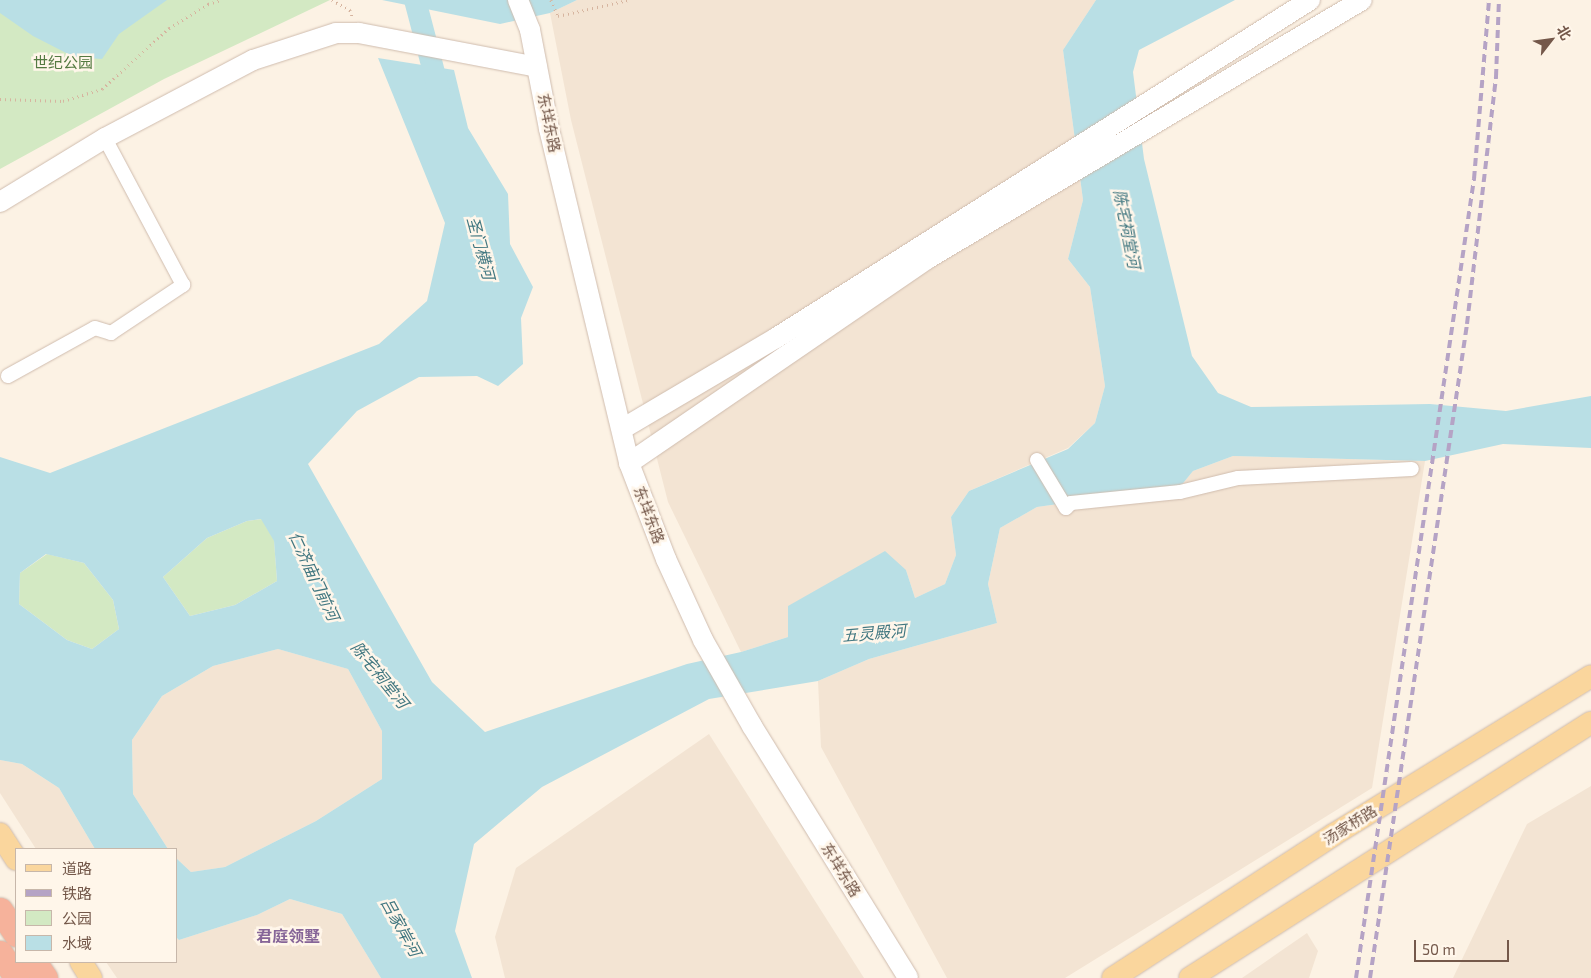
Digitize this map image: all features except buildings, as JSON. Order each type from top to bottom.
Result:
[{"type":"highway","points":[[0,910],[15,932]]},
{"type":"highway","points":[[0,953],[17,978]]},
{"type":"highway","points":[[35,963],[45,978]]},
{"type":"main road","name":"东垟东路","points":[[518,0],[530,30],[629,463],[666,559],[703,640],[752,726],[908,978]]},
{"type":"main road","points":[[622,429],[776,338],[1062,155],[1310,0]]},
{"type":"main road","points":[[629,463],[927,259],[1362,0]]},
{"type":"main road","points":[[0,202],[105,138],[253,60],[336,33],[359,33],[537,67]]},
{"type":"main road","name":"汤家桥路","points":[[1112,978],[1333,835],[1591,676]]},
{"type":"main road","points":[[1190,978],[1591,723]]},
{"type":"main road","points":[[1,836],[15,857]]},
{"type":"main road","points":[[82,963],[91,978]]},
{"type":"street","points":[[8,376],[95,328],[110,333],[183,285],[105,138]]},
{"type":"street","points":[[1037,460],[1066,508],[1071,503],[1180,492],[1238,478],[1412,469]]},
{"type":"path","points":[[0,99],[63,101],[102,89],[170,28],[208,4],[221,0]]},
{"type":"path","points":[[332,0],[350,10],[359,33]]},
{"type":"path","points":[[551,0],[558,16],[628,0]]},
{"type":"shaded area","points":[[577,0],[1096,0],[1063,50],[1083,200],[1068,259],[1090,287],[1105,386],[1095,423],[1068,448],[969,491],[951,517],[956,555],[945,584],[915,598],[906,570],[788,637],[741,652],[668,502],[571,120],[550,13]]},
{"type":"shaded area","points":[[1233,456],[1425,461],[1372,788],[1065,978],[947,978],[821,747],[818,681],[869,659],[997,623],[988,584],[1000,528],[1037,507],[1180,487],[1193,471]]},
{"type":"shaded area","points":[[278,649],[348,669],[382,731],[382,779],[316,821],[225,867],[191,872],[178,860],[178,848],[167,848],[133,794],[132,740],[162,696],[213,666]]},
{"type":"shaded area","points":[[709,734],[864,978],[505,978],[495,937],[516,868]]},
{"type":"shaded area","points":[[0,760],[22,764],[59,788],[94,848],[35,848],[0,793]]},
{"type":"shaded area","points":[[1591,786],[1591,978],[1453,978],[1527,824]]},
{"type":"shaded area","points":[[290,899],[342,914],[381,978],[117,978],[107,963],[178,963],[178,939],[257,915]]},
{"type":"shaded area","points":[[1307,933],[1318,951],[1309,978],[1242,978]]},
{"type":"green space","name":"世纪公园","points":[[0,0],[330,0],[164,79],[0,169]]},
{"type":"green space","points":[[262,519],[274,540],[277,581],[235,605],[190,616],[163,577],[207,538],[247,521]]},
{"type":"green space","points":[[47,554],[84,563],[113,600],[119,629],[92,649],[67,640],[19,604],[20,573]]},
{"type":"water","points":[[0,0],[167,0],[119,34],[102,59],[74,57],[33,36],[0,13]]},
{"type":"water","points":[[382,0],[577,0],[550,13],[500,24]]},
{"type":"water","points":[[1096,0],[1235,0],[1139,50],[1133,72],[1144,159],[1192,356],[1218,393],[1251,407],[1430,404],[1506,411],[1591,396],[1591,448],[1503,444],[1425,461],[1233,456],[1193,471],[1180,487],[1037,507],[1000,528],[988,584],[997,623],[869,659],[818,681],[709,699],[542,787],[474,844],[455,931],[472,978],[381,978],[342,914],[290,899],[257,915],[178,939],[178,860],[191,872],[225,867],[316,821],[382,779],[382,731],[348,669],[278,649],[213,666],[162,696],[132,740],[133,794],[167,848],[94,848],[59,788],[22,764],[0,760],[0,457],[50,473],[379,344],[427,301],[445,223],[378,58],[454,70],[468,128],[508,194],[510,244],[533,287],[521,318],[523,364],[498,386],[477,376],[419,377],[357,411],[308,464],[432,682],[485,732],[687,664],[741,652],[788,637],[788,606],[885,551],[906,570],[915,598],[945,584],[956,555],[951,517],[969,491],[1068,449],[1095,423],[1105,386],[1090,287],[1068,259],[1083,200],[1063,50]],"holes":[[[261,519],[274,541],[277,581],[235,605],[190,616],[163,577],[207,538],[247,521]],[[46,554],[84,563],[113,600],[119,629],[92,649],[67,640],[19,604],[20,573]]]},
{"type":"waterway","name":"圣门横河","points":[[415,0],[440,95]]},
{"type":"railway","points":[[1356,978],[1474,179],[1489,0]]},
{"type":"railway","points":[[1370,978],[1467,324],[1496,77],[1499,0]]},
{"type":"district","name":"君庭领墅","points":[[288,936]]},
{"type":"water label","name":"陈宅祠堂河","points":[[1127,229]]},
{"type":"water label","name":"仁济庙门前河","points":[[314,576]]},
{"type":"water label","name":"五灵殿河","points":[[874,633]]},
{"type":"water label","name":"陈宅祠堂河","points":[[380,675]]},
{"type":"water label","name":"吕家岸河","points":[[401,927]]}]
